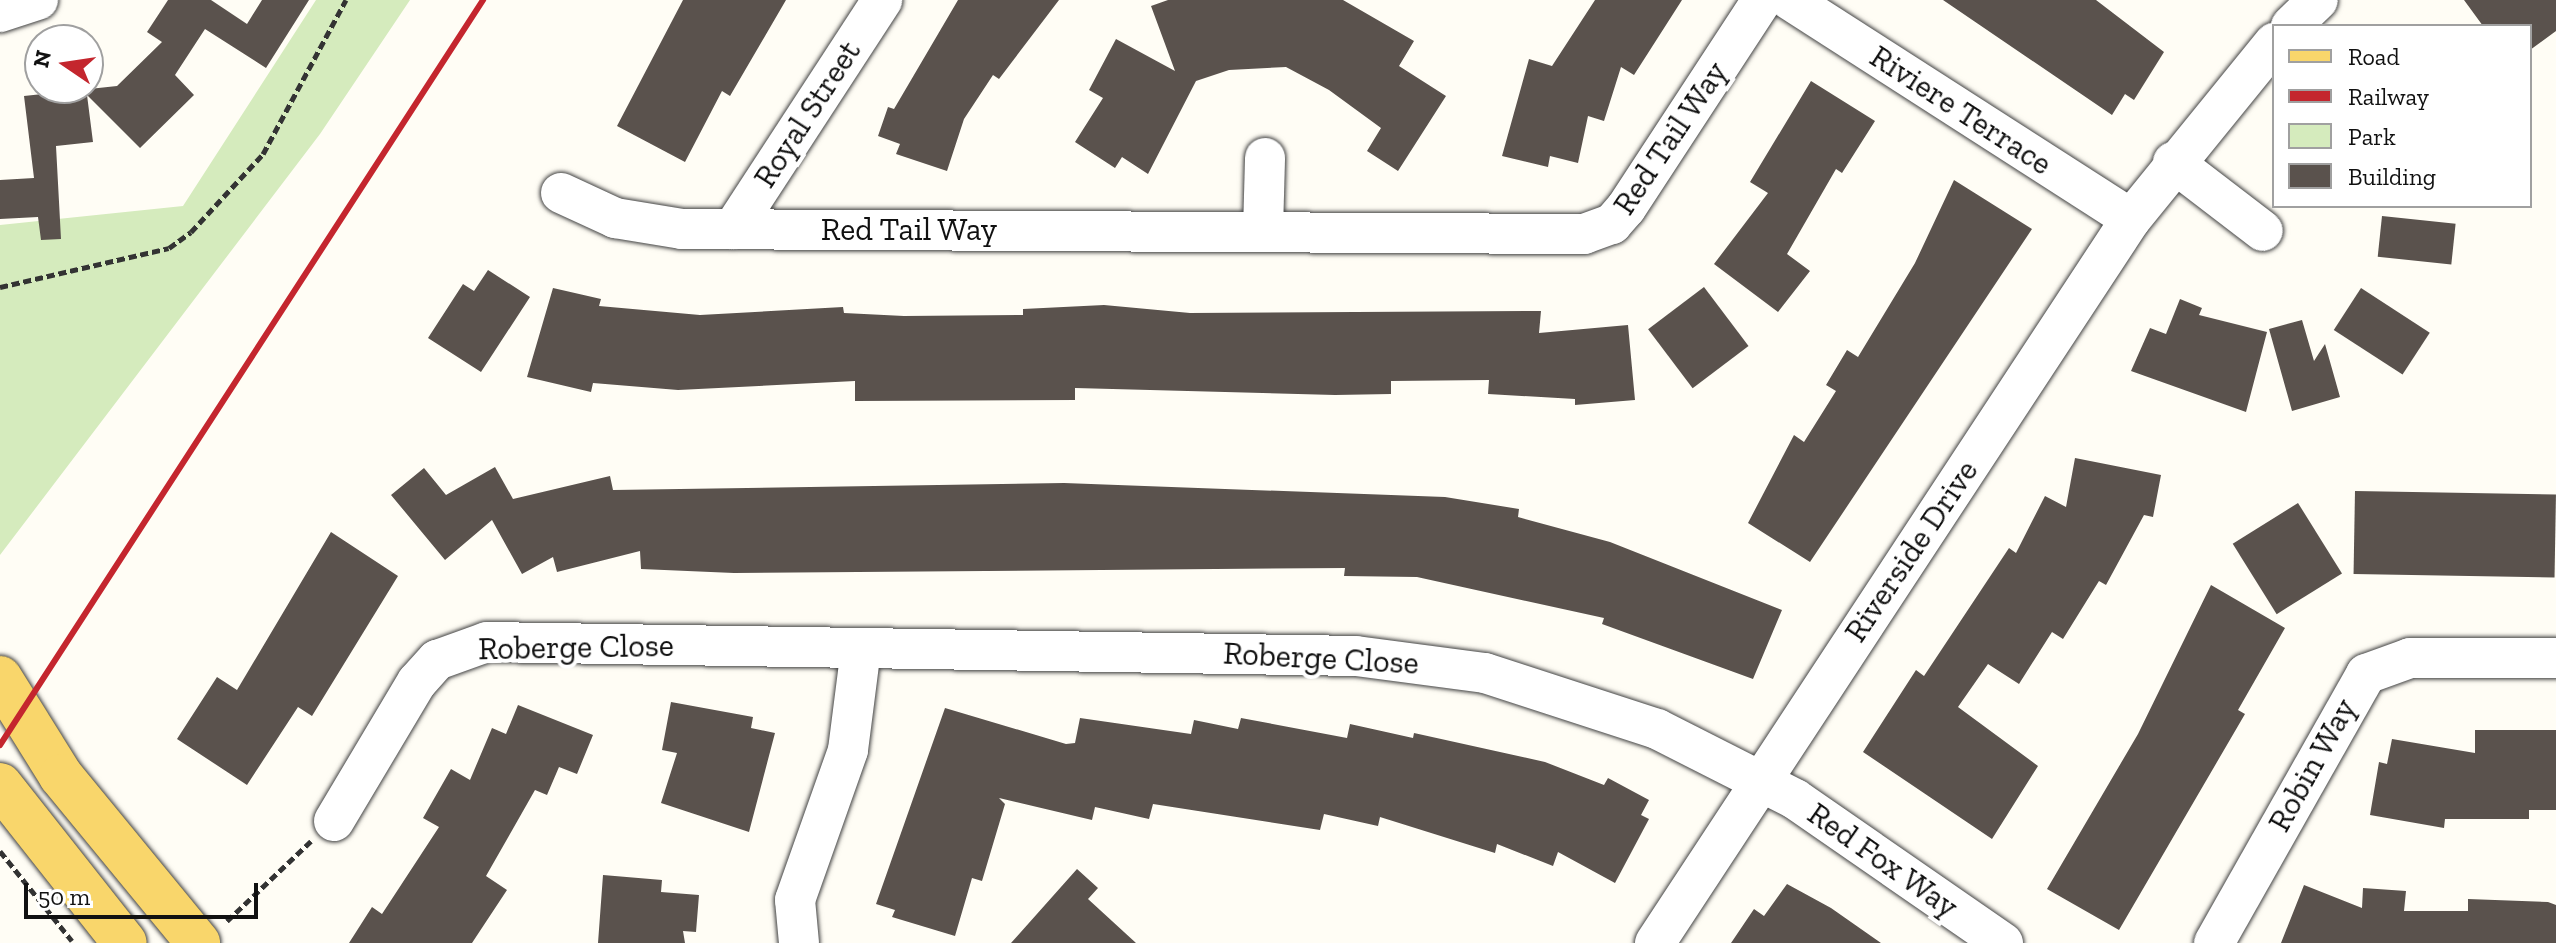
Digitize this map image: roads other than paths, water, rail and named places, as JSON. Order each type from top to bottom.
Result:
[{"type":"main road","points":[[0,678],[61,776],[212,932]]},
{"type":"main road","points":[[0,785],[125,943]]},
{"type":"street","points":[[0,12],[38,0]]},
{"type":"street","name":"Royal Street","points":[[733,229],[882,0]]},
{"type":"street","name":"Red Tail Way","points":[[561,193],[635,223],[733,229],[1598,230],[1643,187],[1762,0]]},
{"type":"street","name":"Riviere Terrace","points":[[1790,0],[2131,219]]},
{"type":"street","points":[[2293,24],[2318,0]]},
{"type":"street","name":"Riverside Drive","points":[[1655,943],[2131,219],[2173,162],[2272,45]]},
{"type":"street","points":[[1263,231],[1265,158]]},
{"type":"street","points":[[2173,162],[2263,231]]},
{"type":"street","name":"Roberge Close","points":[[334,821],[417,682],[463,648],[513,642],[1308,654],[1441,665],[1594,705],[1760,779]]},
{"type":"street","points":[[799,943],[795,900],[848,750],[861,649]]},
{"type":"street","name":"Robin Way","points":[[2214,943],[2366,674],[2410,658],[2556,658]]},
{"type":"street","name":"Red Fox Way","points":[[1760,779],[2003,943]]},
{"type":"railway","points":[[0,745],[483,0]]}]
